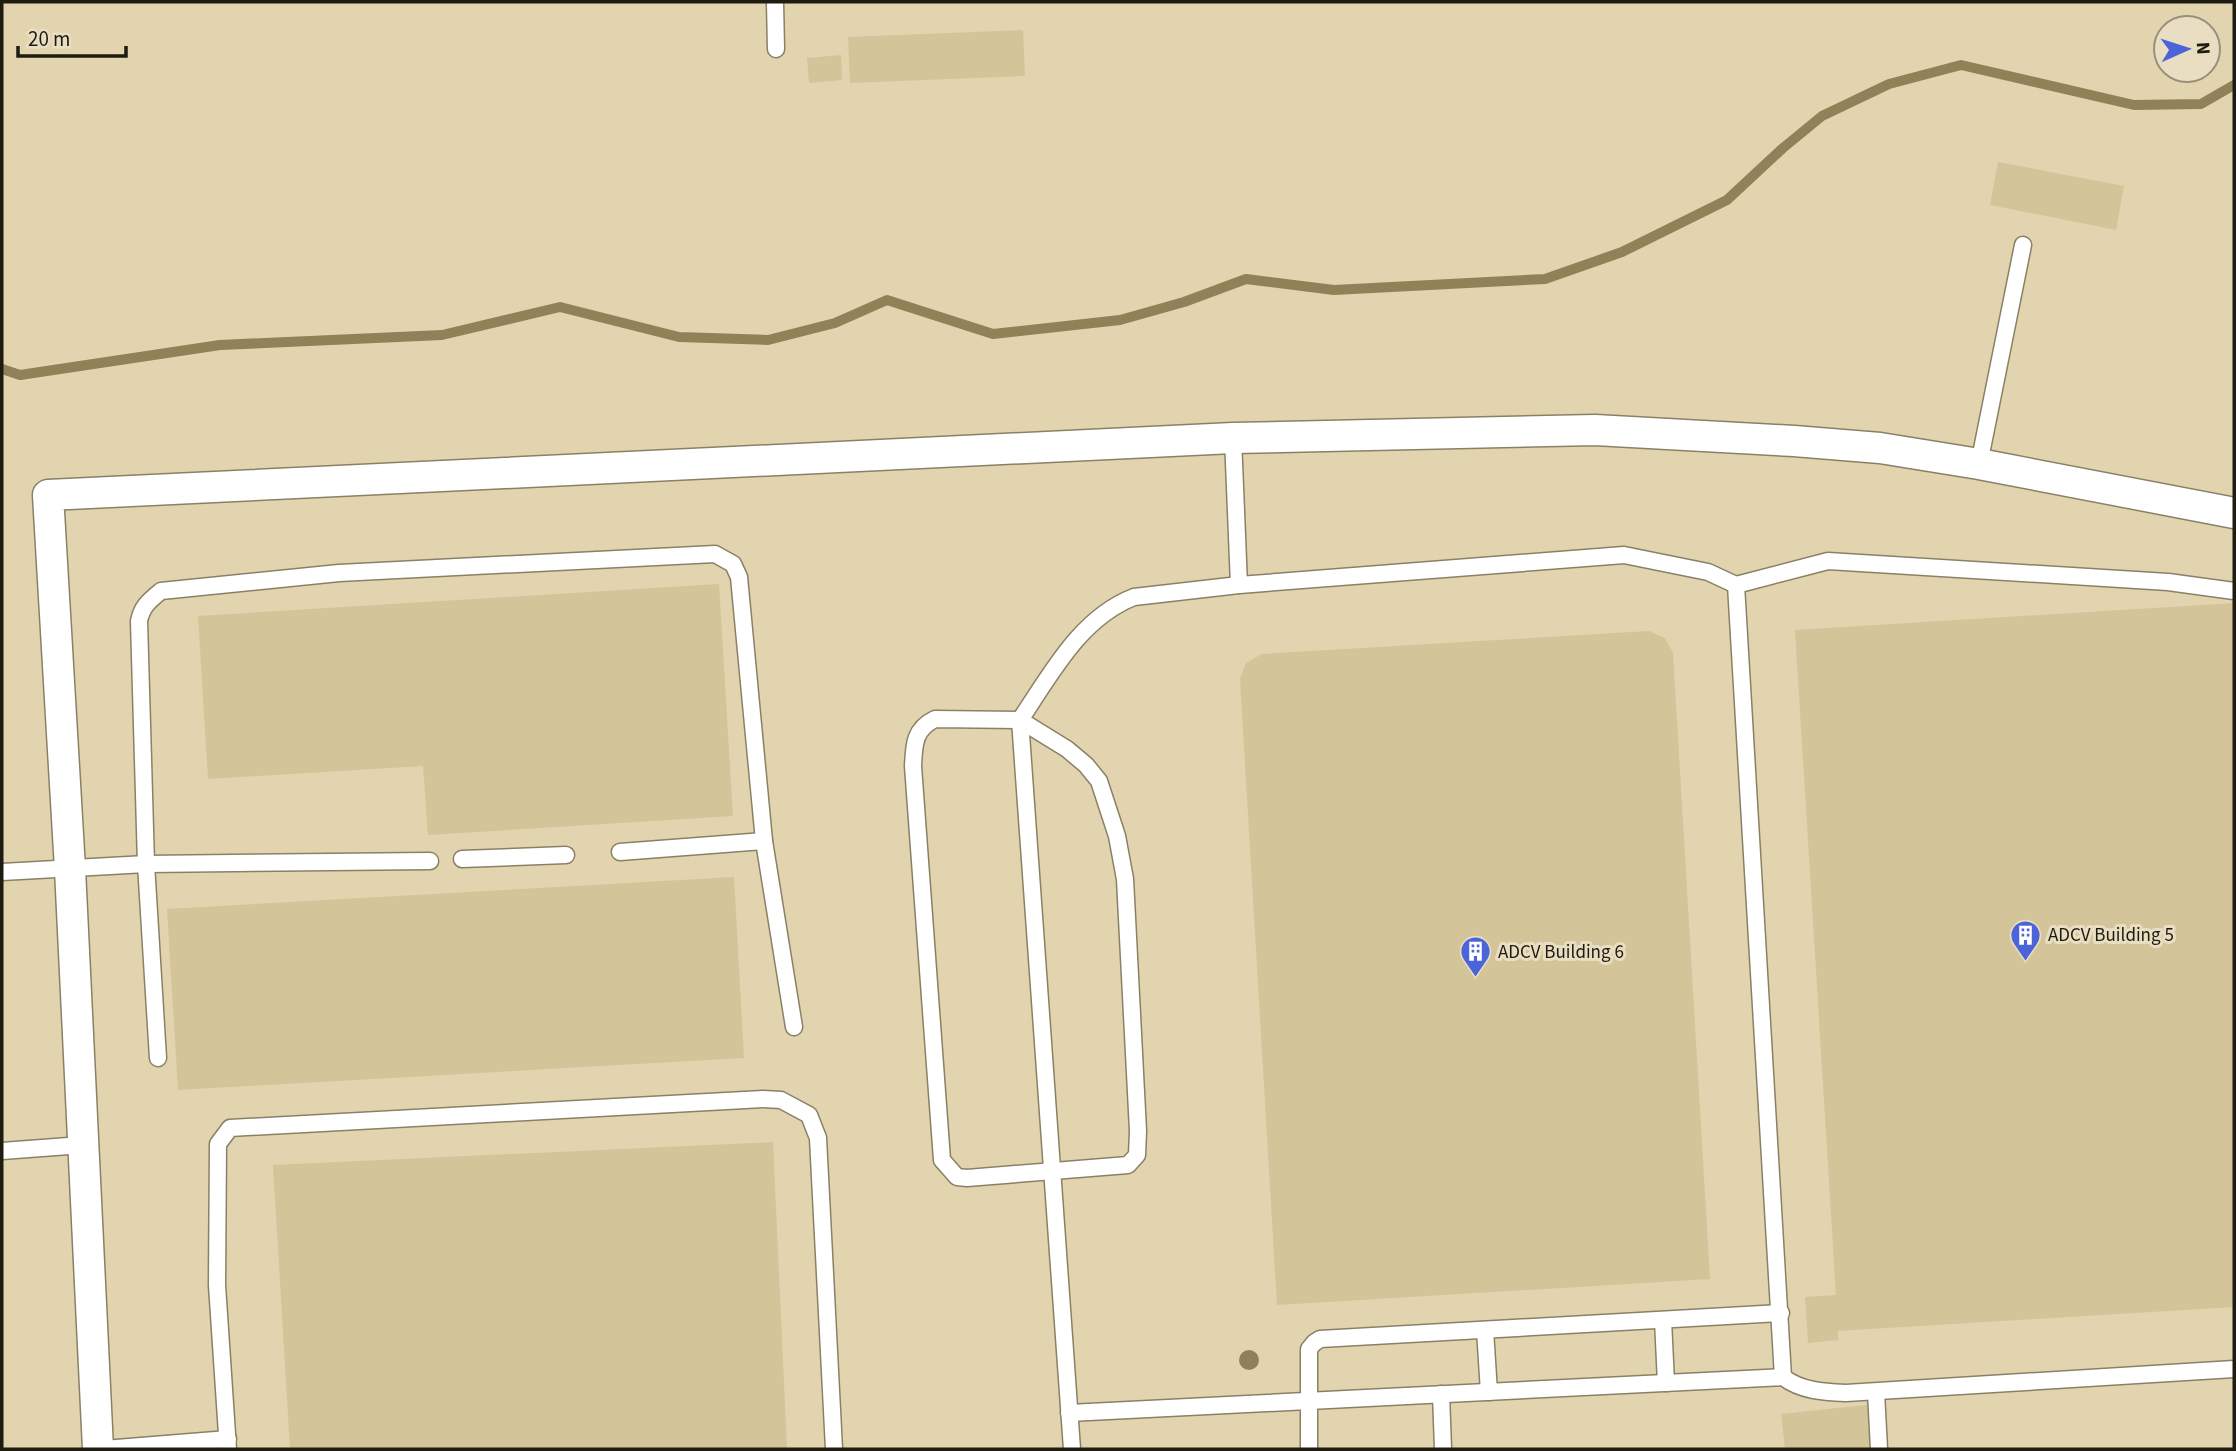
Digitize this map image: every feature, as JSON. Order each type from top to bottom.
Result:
[{"type":"street","points":[[97,1449],[70,869],[48,495],[1233,438],[1595,430],[1880,448],[1979,464],[2234,513]]},
{"type":"lane","points":[[775,2],[776,49]]},
{"type":"lane","points":[[1979,464],[2023,245]]},
{"type":"lane","points":[[1233,438],[1239,585]]},
{"type":"lane","points":[[158,1058],[146,864],[139,621],[141,611],[161,591],[339,573],[715,554],[733,564],[739,577],[764,841],[794,1027]]},
{"type":"lane","points":[[1072,1449],[1020,720],[1073,642],[1118,603],[1133,597],[1239,585],[1624,555],[1708,572],[1736,585],[1828,561],[2168,582],[2234,591]]},
{"type":"lane","points":[[1736,585],[1783,1377]]},
{"type":"lane","points":[[935,719],[1020,720],[1067,749],[1086,765],[1099,781],[1117,836],[1125,879],[1138,1155],[1128,1166],[1051,1172],[957,1177],[942,1160],[913,766],[914,742],[918,733],[925,724],[935,719]]},
{"type":"lane","points":[[620,852],[764,841]]},
{"type":"lane","points":[[462,859],[566,855]]},
{"type":"lane","points":[[2,872],[146,864],[430,861]]},
{"type":"lane","points":[[104,1449],[228,1444],[217,1285],[218,1144],[230,1128],[763,1099],[781,1100],[809,1115],[818,1138],[834,1449]]},
{"type":"lane","points":[[2,1151],[82,1145]]},
{"type":"lane","points":[[1310,1449],[1308,1349],[1320,1339],[1781,1313]]},
{"type":"lane","points":[[1663,1320],[1667,1383]]},
{"type":"lane","points":[[1485,1330],[1489,1392]]},
{"type":"lane","points":[[1069,1413],[1783,1377],[1793,1384],[1807,1388],[1838,1392],[1876,1392],[2234,1369]]},
{"type":"lane","points":[[1876,1392],[1879,1449]]},
{"type":"lane","points":[[1441,1394],[1443,1449]]},
{"type":"shaded area","points":[[2,2],[2234,2],[2234,1449],[2,1449]]},
{"type":"building","points":[[1023,30],[1025,76],[850,83],[848,37]]},
{"type":"building","points":[[841,55],[842,80],[809,83],[807,58]]},
{"type":"building","points":[[1998,162],[2124,186],[2116,230],[1990,205]]},
{"type":"building","points":[[719,584],[733,816],[428,835],[423,766],[208,779],[198,616]]},
{"type":"building","name":"ADCV Building 5","points":[[2234,603],[2234,1307],[1838,1331],[1838,1340],[1808,1343],[1805,1297],[1836,1295],[1795,630]]},
{"type":"building","name":"ADCV Building 6","points":[[1649,631],[1665,638],[1673,653],[1710,1279],[1277,1305],[1240,679],[1246,663],[1262,654]]},
{"type":"building","points":[[734,877],[744,1058],[178,1090],[167,909]]},
{"type":"building","points":[[773,1142],[787,1449],[290,1449],[273,1165]]},
{"type":"building","points":[[1875,1404],[1875,1449],[1785,1449],[1781,1414]]},
{"type":"waterway","points":[[2,369],[20,375],[220,345],[442,335],[560,307],[679,337],[768,340],[835,323],[887,300],[993,334],[1120,320],[1184,302],[1246,279],[1334,290],[1545,279],[1622,252],[1727,200],[1822,116],[1889,84],[1961,65],[2134,105],[2201,104],[2234,85]]},
{"type":"place","name":"ADCV Building 5","points":[[2025,962]]},
{"type":"place","name":"ADCV Building 6","points":[[1475,979]]}]
